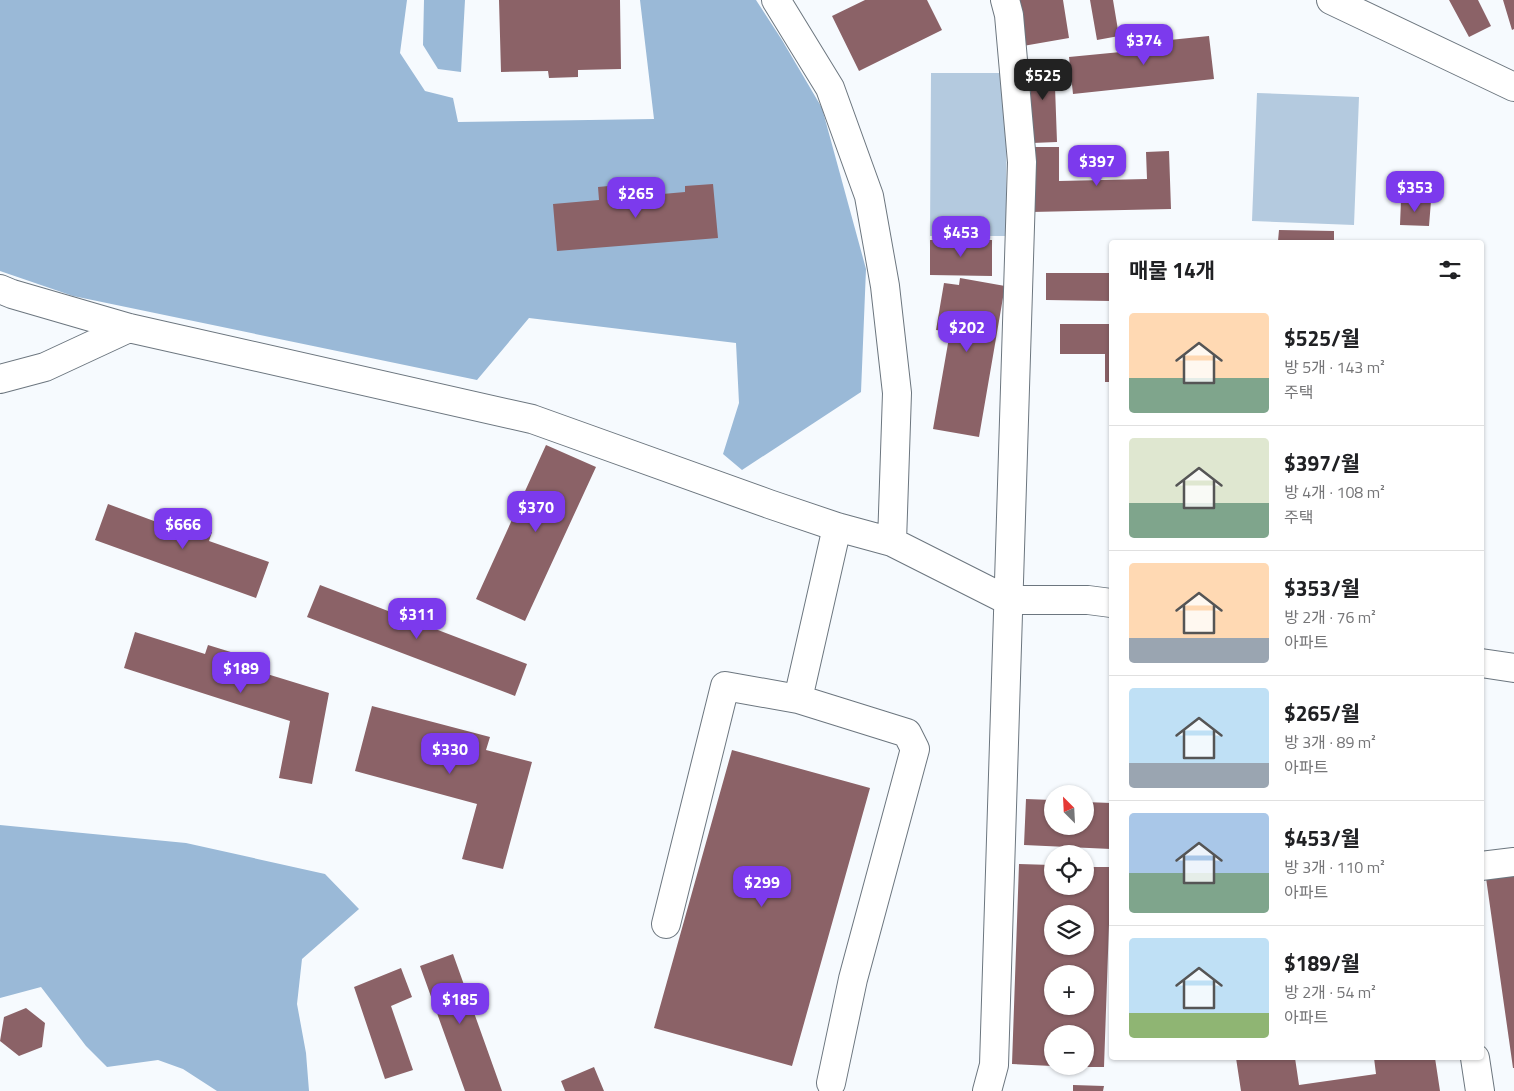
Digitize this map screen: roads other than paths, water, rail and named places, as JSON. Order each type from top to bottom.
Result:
[{"type":"street","points":[[776,0],[830,88],[869,196],[885,286],[897,394],[892,542]]},
{"type":"street","points":[[987,1091],[994,1065],[1022,162],[1009,15],[1005,0]]},
{"type":"street","points":[[1331,0],[1514,88]]},
{"type":"street","points":[[0,289],[129,328],[532,419],[769,504],[837,527],[892,542],[1008,600],[1088,600],[1109,603]]},
{"type":"street","points":[[0,379],[45,367],[129,328]]},
{"type":"street","points":[[798,700],[837,527]]},
{"type":"street","points":[[1484,663],[1514,668]]},
{"type":"street","points":[[666,924],[725,686],[798,700],[907,734],[915,748],[853,979],[831,1083]]},
{"type":"street","points":[[1484,866],[1514,862]]},
{"type":"street","points":[[1475,1060],[1480,1091]]}]
